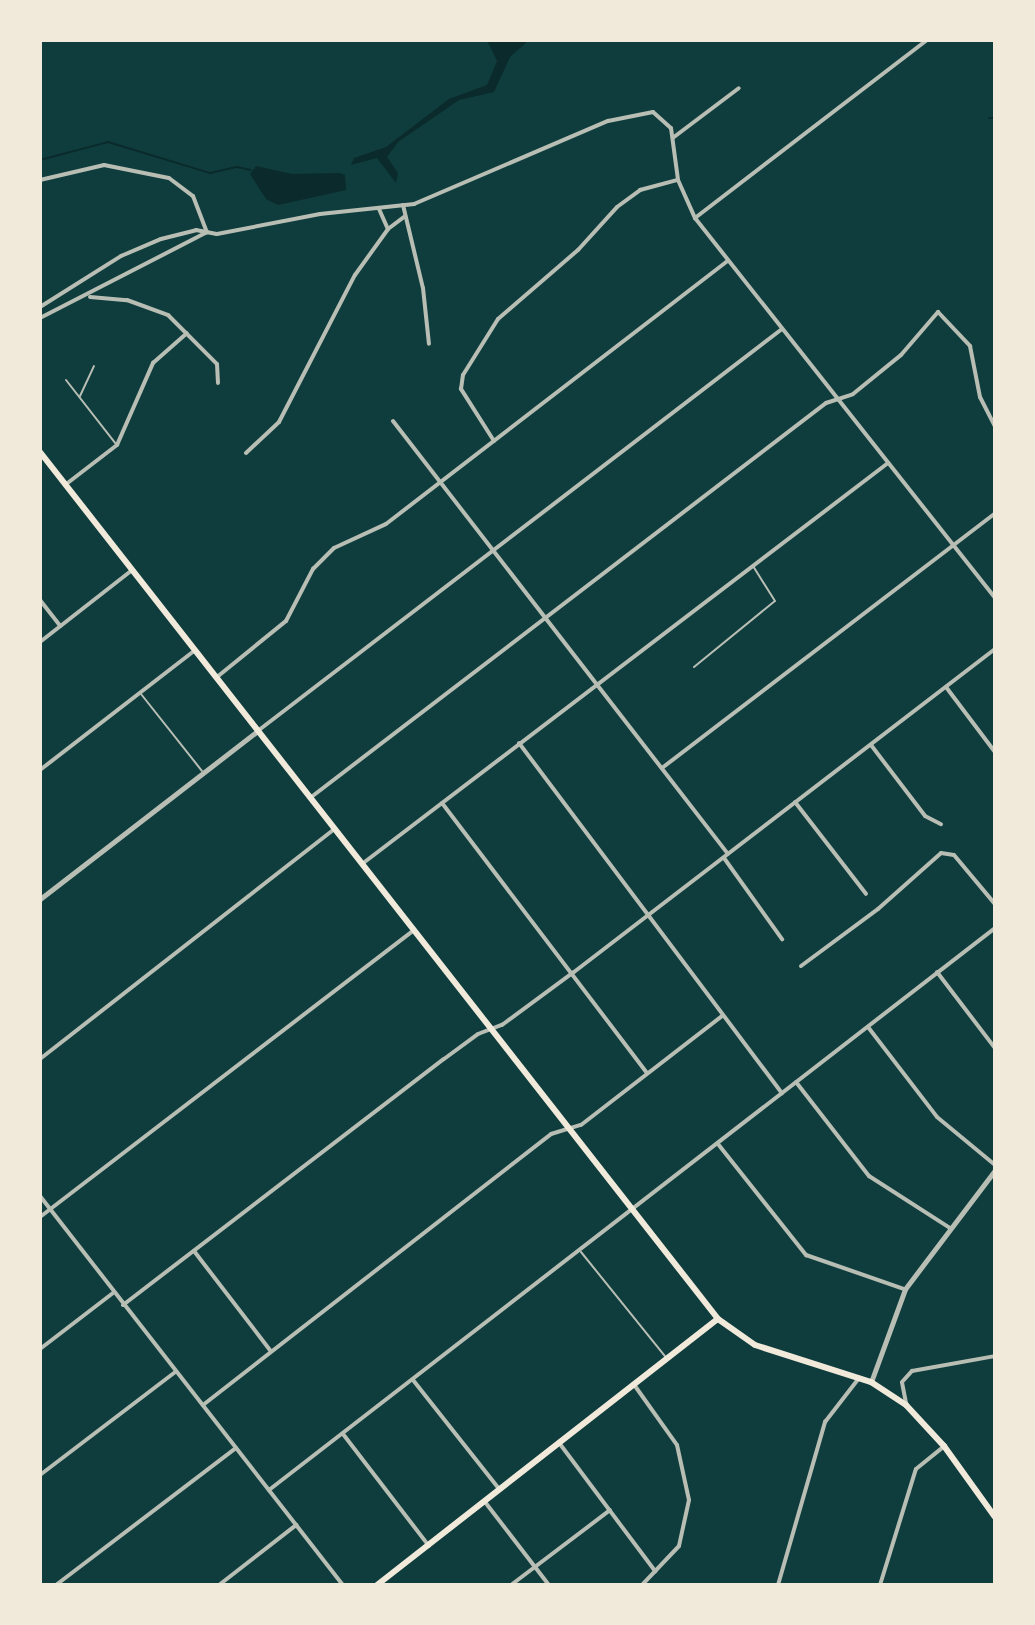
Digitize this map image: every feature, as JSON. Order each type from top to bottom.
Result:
[{"type":"main road","points":[[40,452],[629,1212],[718,1319],[755,1345],[871,1382],[906,1405],[944,1446],[995,1517]]},
{"type":"main road","points":[[377,1585],[718,1319]]},
{"type":"street","points":[[695,218],[927,40]]},
{"type":"street","points":[[674,137],[739,88]]},
{"type":"street","points":[[40,307],[102,269],[161,239],[403,205],[624,115],[657,114],[674,137],[678,180],[695,218],[995,598]]},
{"type":"street","points":[[40,180],[104,165],[169,178],[193,196],[207,232]]},
{"type":"street","points":[[494,441],[461,389],[463,375],[498,319],[638,191],[678,180]]},
{"type":"street","points":[[403,205],[429,344]]},
{"type":"street","points":[[379,208],[388,229]]},
{"type":"street","points":[[246,453],[279,422],[355,275],[388,229],[405,216]]},
{"type":"street","points":[[40,318],[87,297],[143,261],[207,232]]},
{"type":"street","points":[[215,678],[286,621],[313,569],[334,548],[386,524],[727,261]]},
{"type":"street","points":[[87,297],[143,304],[168,315],[219,367],[218,383]]},
{"type":"street","points":[[309,798],[546,617],[901,355],[938,312],[970,346],[980,397],[995,426]]},
{"type":"street","points":[[40,899],[783,329]]},
{"type":"street","points":[[65,485],[117,445],[153,363],[187,333]]},
{"type":"street","points":[[393,421],[662,768],[782,939]]},
{"type":"street","points":[[361,865],[888,463]]},
{"type":"street","points":[[662,768],[995,513]]},
{"type":"street","points":[[40,642],[132,570]]},
{"type":"street","points":[[40,600],[60,626]]},
{"type":"street","points":[[123,1305],[444,1059],[574,972],[995,649]]},
{"type":"street","points":[[40,770],[194,651]]},
{"type":"street","points":[[946,687],[995,752]]},
{"type":"street","points":[[519,743],[651,914],[651,924],[782,1093]]},
{"type":"street","points":[[871,745],[925,816],[941,824]]},
{"type":"street","points":[[795,802],[866,894]]},
{"type":"street","points":[[442,803],[574,972],[575,981],[647,1073]]},
{"type":"street","points":[[40,1059],[333,830]]},
{"type":"street","points":[[801,966],[878,909],[941,853],[954,855],[995,904]]},
{"type":"street","points":[[269,1490],[995,928]]},
{"type":"street","points":[[40,1217],[411,932]]},
{"type":"street","points":[[937,972],[995,1048]]},
{"type":"street","points":[[203,1405],[270,1350],[565,1129],[579,1127],[722,1016]]},
{"type":"street","points":[[868,1027],[937,1117],[995,1167],[905,1289],[871,1382]]},
{"type":"street","points":[[796,1082],[869,1176],[950,1228]]},
{"type":"street","points":[[718,1144],[806,1255],[905,1289]]},
{"type":"street","points":[[40,1196],[343,1585]]},
{"type":"street","points":[[194,1251],[270,1350]]},
{"type":"street","points":[[40,1349],[113,1293]]},
{"type":"street","points":[[906,1405],[902,1382],[912,1371],[995,1356]]},
{"type":"street","points":[[40,1475],[175,1372]]},
{"type":"street","points":[[778,1585],[807,1500],[825,1422],[859,1378]]},
{"type":"street","points":[[413,1380],[500,1491]]},
{"type":"street","points":[[635,1386],[672,1436],[689,1490],[685,1535],[642,1585]]},
{"type":"street","points":[[343,1434],[429,1546]]},
{"type":"street","points":[[560,1444],[655,1571]]},
{"type":"street","points":[[880,1585],[916,1469],[944,1446]]},
{"type":"street","points":[[56,1585],[236,1448]]},
{"type":"street","points":[[485,1502],[549,1585]]},
{"type":"street","points":[[511,1585],[610,1510]]},
{"type":"street","points":[[219,1585],[296,1525]]},
{"type":"lane","points":[[79,398],[94,366]]},
{"type":"lane","points":[[66,380],[117,445]]},
{"type":"lane","points":[[694,667],[775,601],[753,565]]},
{"type":"lane","points":[[139,692],[203,772]]},
{"type":"lane","points":[[580,1250],[668,1360]]},
{"type":"water","points":[[487,40],[529,40],[510,57],[494,92],[459,100],[398,142],[387,157],[398,173],[396,183],[377,158],[351,165],[354,158],[386,147],[449,99],[487,85],[497,61]]},
{"type":"water","points":[[256,166],[292,174],[340,173],[345,175],[346,190],[278,205],[266,199],[250,174]]},
{"type":"waterway","points":[[989,118],[995,118]]},
{"type":"waterway","points":[[40,160],[108,142],[210,173],[237,167],[251,170]]}]
